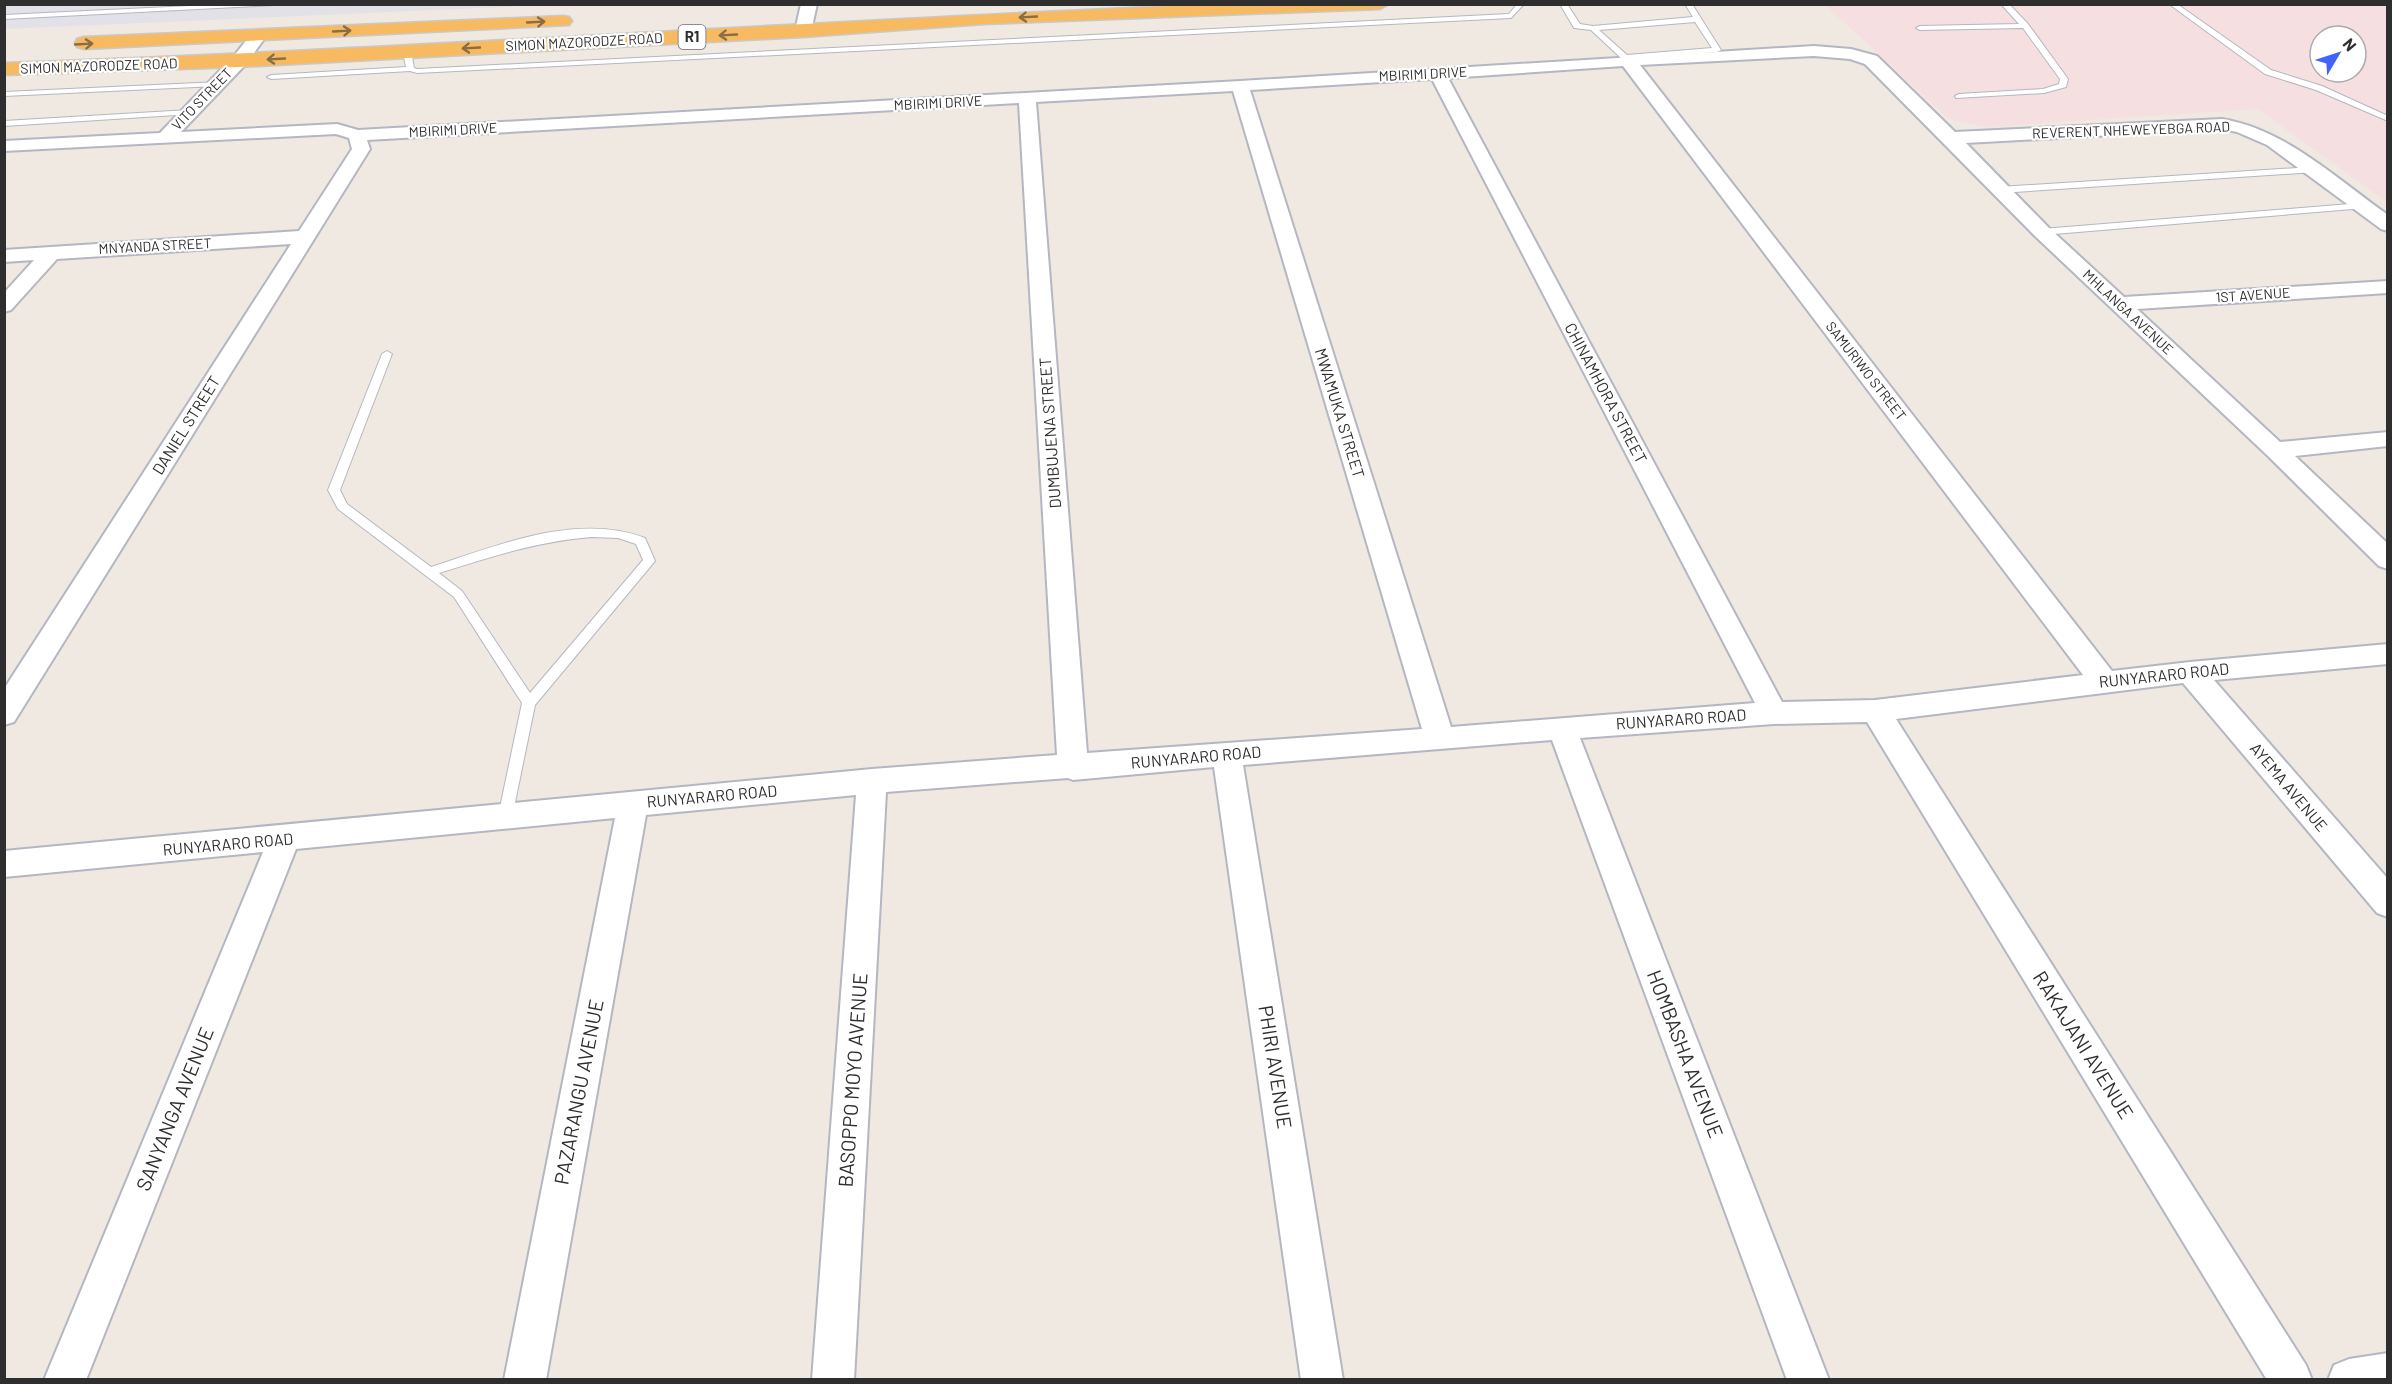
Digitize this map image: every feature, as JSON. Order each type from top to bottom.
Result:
[{"type":"highway","name":"SIMON MAZORODZE ROAD","points":[[4,69],[239,61],[409,60],[756,33],[984,19],[1380,4]]},
{"type":"highway","points":[[809,7],[841,16],[924,14],[984,19]]},
{"type":"highway","points":[[785,10],[809,7],[831,8]]},
{"type":"highway","name":"SIMON MAZORODZE ROAD","points":[[62,45],[582,20]]},
{"type":"street","points":[[803,31],[809,7]]},
{"type":"street","name":"VITO STREET","points":[[166,137],[239,61],[259,35]]},
{"type":"street","name":"MBIRIMI DRIVE","points":[[4,146],[337,129],[357,135],[1240,86],[1814,51],[1851,54],[1871,60]]},
{"type":"street","name":"MHLANGA AVENUE","points":[[1871,60],[2042,232],[2275,450],[2388,560]]},
{"type":"street","name":"SAMURIWO STREET","points":[[1628,61],[2104,681]]},
{"type":"street","name":"CHINAMHORA STREET","points":[[1438,74],[1774,713]]},
{"type":"street","name":"MWAMUKA STREET","points":[[1240,86],[1440,739]]},
{"type":"street","name":"DUMBUJENA STREET","points":[[1027,98],[1073,768]]},
{"type":"street","name":"REVERENT NHEWEYEBGA ROAD","points":[[1951,138],[2222,124],[2241,127],[2273,141],[2388,225]]},
{"type":"street","name":"DANIEL STREET","points":[[4,714],[361,149],[357,135]]},
{"type":"street","name":"MNYANDA STREET","points":[[4,256],[304,237]]},
{"type":"street","points":[[4,306],[51,252]]},
{"type":"street","name":"1ST AVENUE","points":[[2119,304],[2388,286]]},
{"type":"street","points":[[2275,450],[2388,439]]},
{"type":"street","name":"RUNYARARO ROAD","points":[[4,864],[872,781],[1073,768],[1227,754],[1774,713],[1875,711],[2104,681],[2388,654]]},
{"type":"street","name":"AYEMA AVENUE","points":[[2190,672],[2388,903]]},
{"type":"street","name":"RAKAJANI AVENUE","points":[[1875,711],[2291,1380]]},
{"type":"street","name":"HOMBASHA AVENUE","points":[[1562,728],[1808,1380]]},
{"type":"street","name":"PHIRI AVENUE","points":[[1227,754],[1322,1380]]},
{"type":"street","name":"BASOPPO MOYO AVENUE","points":[[833,1380],[872,781]]},
{"type":"street","name":"PAZARANGU AVENUE","points":[[525,1380],[633,804]]},
{"type":"street","name":"SANYANGA AVENUE","points":[[65,1380],[285,838]]},
{"type":"street","points":[[2349,1380],[2388,1374]]},
{"type":"lane","points":[[4,17],[291,4]]},
{"type":"lane","points":[[272,77],[409,60],[417,70],[1067,36],[1511,16],[1521,4]]},
{"type":"lane","points":[[1563,4],[1577,26],[1593,28],[1699,19]]},
{"type":"lane","points":[[1593,28],[1625,57],[1717,50],[1688,4]]},
{"type":"lane","points":[[1959,96],[2044,91],[2058,89],[2062,86],[2064,79],[2025,26],[2004,4]]},
{"type":"lane","points":[[2172,4],[2268,72],[2319,88],[2388,119]]},
{"type":"lane","points":[[1346,6],[1360,22]]},
{"type":"lane","points":[[1064,16],[1067,36]]},
{"type":"lane","points":[[1920,28],[2025,26]]},
{"type":"lane","points":[[756,33],[757,53]]},
{"type":"lane","points":[[4,94],[217,84]]},
{"type":"lane","points":[[4,124],[189,112]]},
{"type":"lane","points":[[2000,190],[2312,170]]},
{"type":"lane","points":[[2042,232],[2362,206]]},
{"type":"lane","points":[[387,354],[334,490],[342,506],[458,594],[529,703]]},
{"type":"lane","points":[[429,572],[492,552],[568,534],[616,533],[641,541],[649,561],[529,703],[505,817]]},
{"type":"shaded area","points":[[4,5],[547,5],[5,29]]},
{"type":"shaded area","points":[[1825,5],[2387,5],[2387,202],[2258,109],[1984,127],[1949,119]]}]
